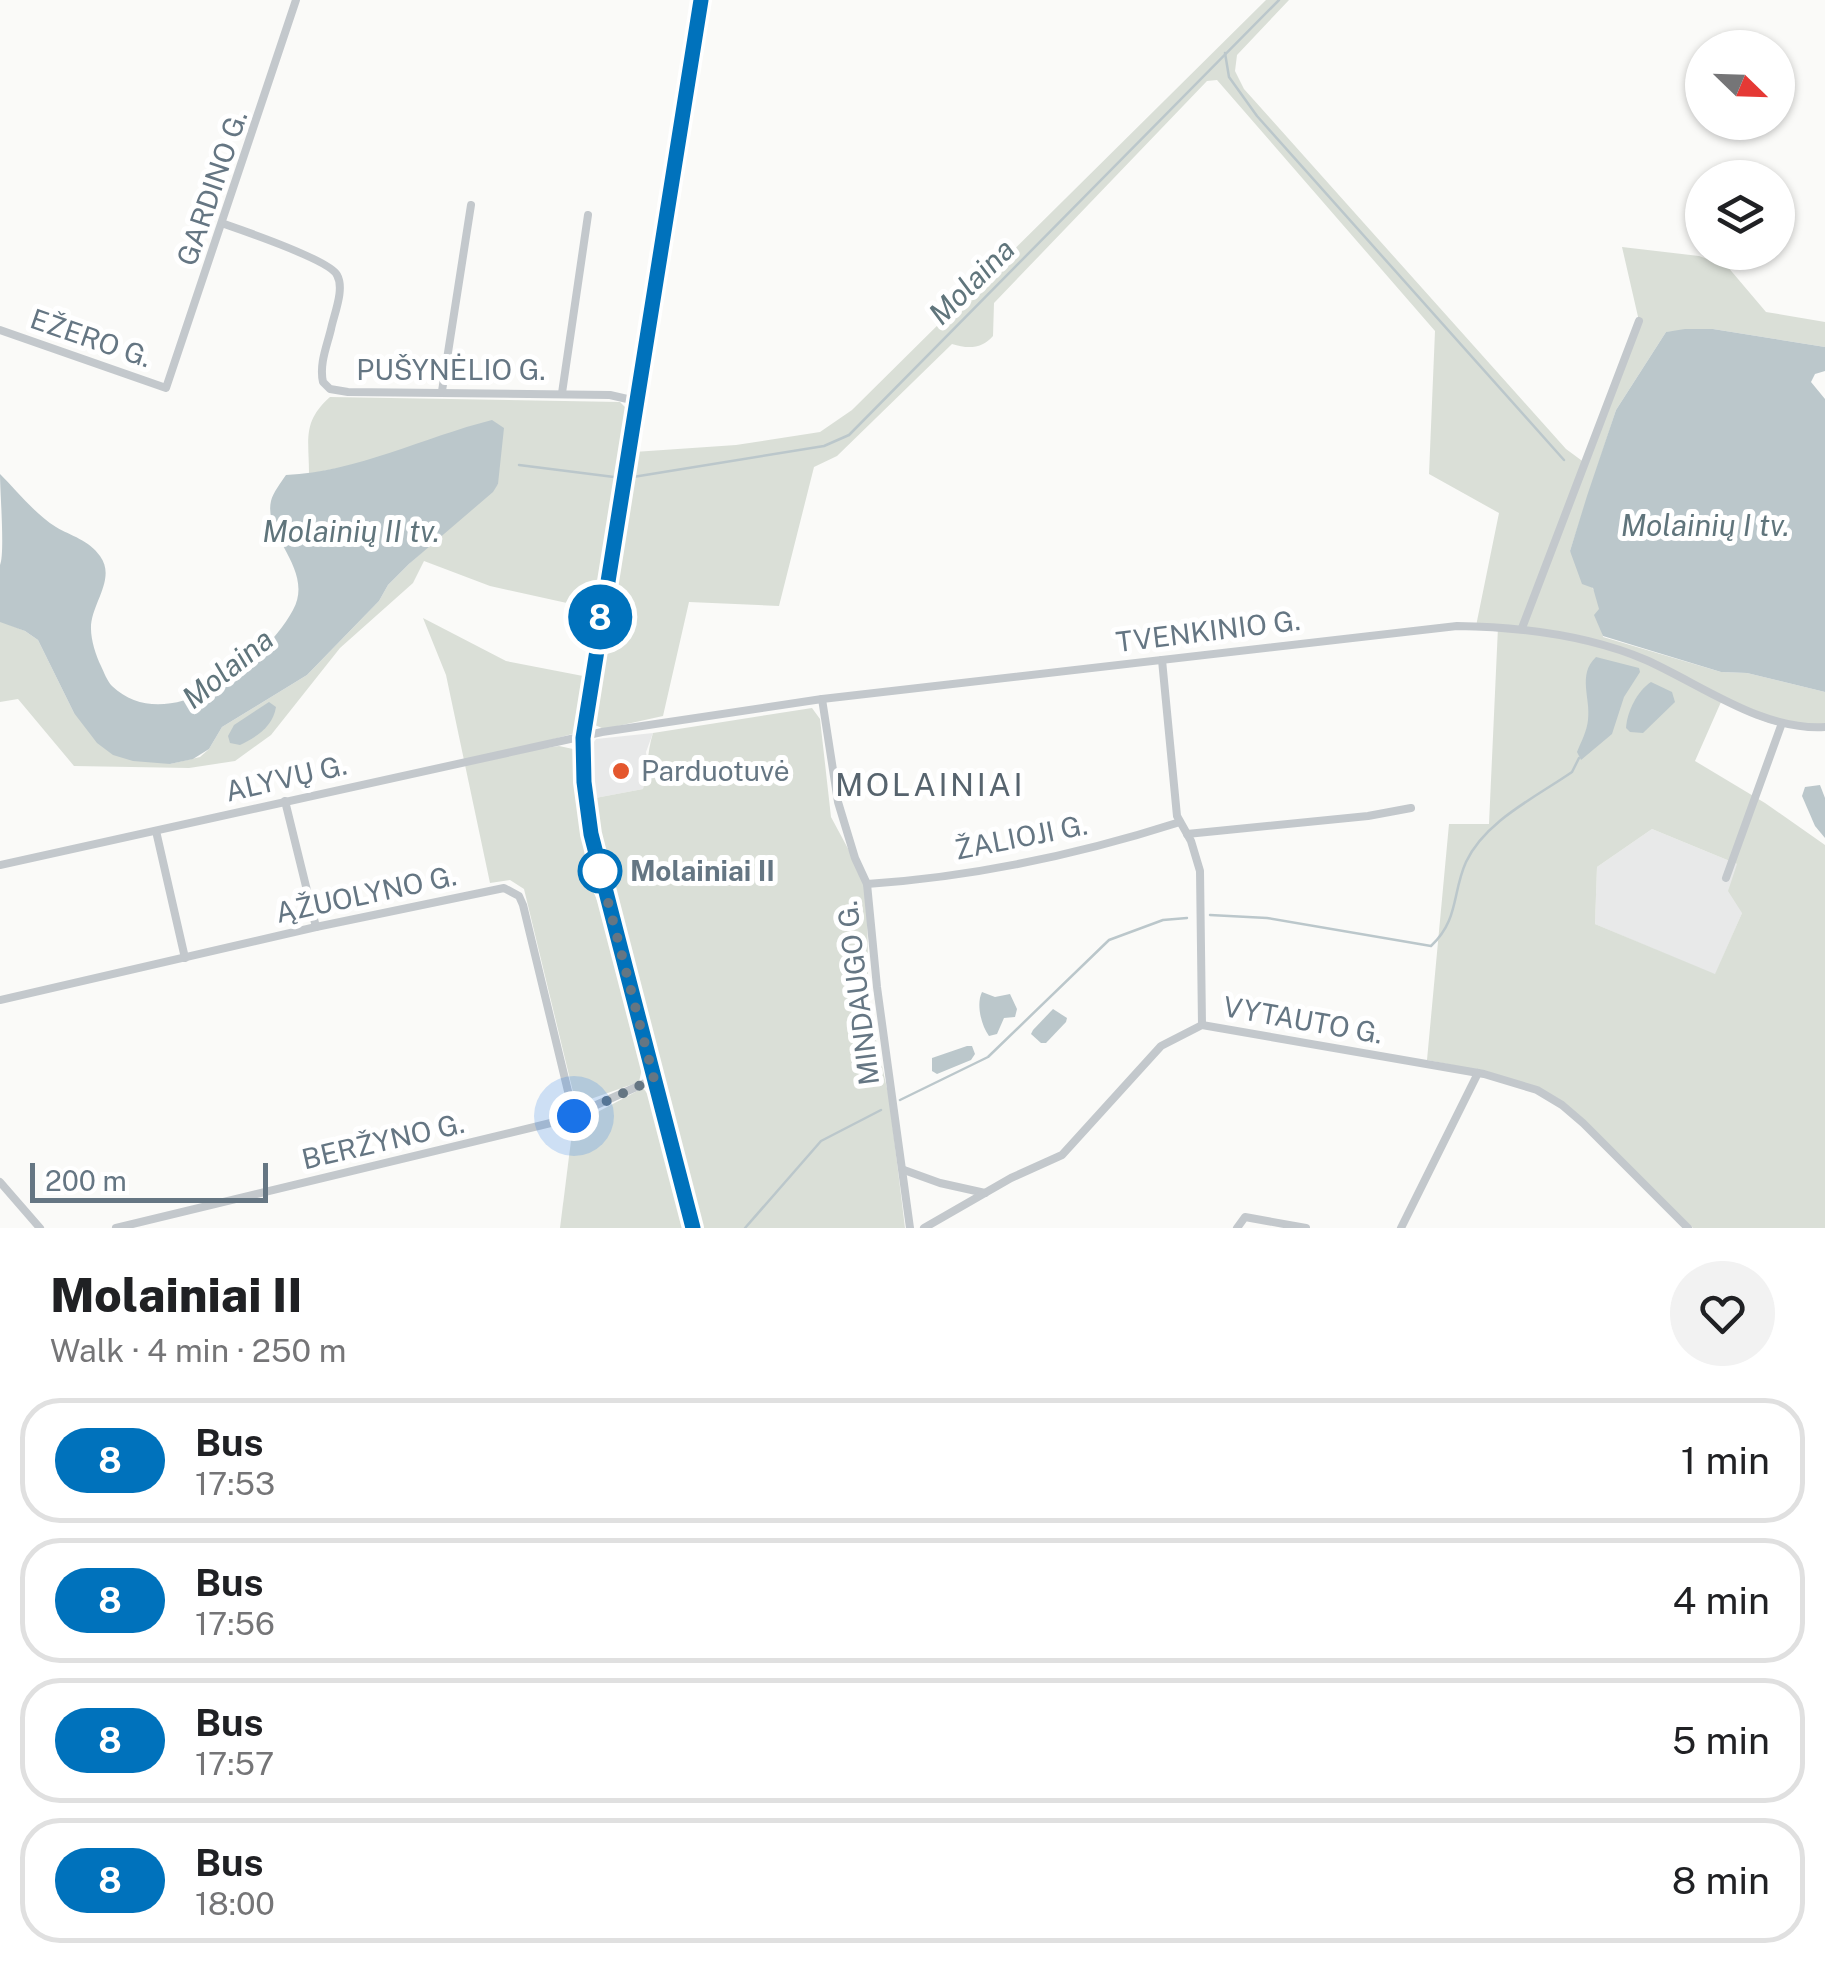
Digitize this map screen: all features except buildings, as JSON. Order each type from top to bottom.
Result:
[{"type":"main road","points":[[693,1228],[591,834],[583,738],[701,0]]},
{"type":"street","name":"GARDINO G.","points":[[166,388],[296,0]]},
{"type":"street","points":[[442,391],[471,205]]},
{"type":"street","points":[[562,393],[588,215]]},
{"type":"street","name":"PUŠYNĖLIO G.","points":[[224,224],[320,262],[337,273],[338,298],[322,368],[326,386],[348,392],[562,393],[610,395],[636,401]]},
{"type":"street","points":[[1522,628],[1640,321]]},
{"type":"street","name":"EŽERO G.","points":[[0,330],[166,388]]},
{"type":"street","name":"TVENKINIO G.","points":[[583,738],[822,699],[1458,626],[1522,628],[1644,659],[1782,722],[1825,727]]},
{"type":"street","points":[[1162,660],[1177,816],[1200,871],[1202,1024]]},
{"type":"street","name":"MINDAUGO G.","points":[[822,699],[838,802],[855,858],[868,884],[877,987],[910,1228]]},
{"type":"street","points":[[1726,878],[1782,722]]},
{"type":"street","name":"ALYVŲ G.","points":[[0,866],[583,738]]},
{"type":"street","points":[[285,801],[316,927]]},
{"type":"street","points":[[1187,834],[1411,808]]},
{"type":"street","name":"ŽALIOJI G.","points":[[868,884],[908,881],[1079,851],[1180,822]]},
{"type":"street","points":[[156,831],[185,958]]},
{"type":"street","name":"ĄŽUOLYNO G.","points":[[0,1000],[316,927],[491,890],[513,890],[523,906],[574,1116]]},
{"type":"street","name":"VYTAUTO G.","points":[[924,1228],[1062,1155],[1161,1046],[1202,1024],[1478,1073],[1537,1090],[1562,1104],[1688,1228]]},
{"type":"street","points":[[1401,1228],[1478,1073]]},
{"type":"street","name":"BERŽYNO G.","points":[[116,1228],[574,1116],[654,1079]]},
{"type":"street","points":[[904,1170],[985,1193]]},
{"type":"street","points":[[0,1182],[40,1228]]},
{"type":"street","points":[[1237,1228],[1245,1217],[1306,1228]]},
{"type":"shaded area","points":[[1266,0],[1289,0],[1237,55],[1235,71],[1244,89],[1566,449],[1585,463],[1639,321],[1622,247],[1685,254],[1685,270],[1730,270],[1766,312],[1825,322],[1825,347],[1713,329],[1666,332],[1616,410],[1570,551],[1598,597],[1603,637],[1721,672],[1747,673],[1825,692],[1825,727],[1773,724],[1721,702],[1695,761],[1825,845],[1825,1228],[1693,1228],[1559,1099],[1511,1079],[1427,1060],[1449,824],[1489,824],[1498,627],[1476,626],[1499,513],[1429,474],[1435,331],[1217,80],[1207,81],[994,303],[993,336],[989,340],[974,347],[952,344],[837,456],[814,467],[779,606],[689,602],[663,716],[604,729],[595,725],[592,716],[634,452],[736,445],[820,432],[852,410]],"holes":[[[1652,829],[1737,864],[1728,891],[1742,913],[1715,974],[1595,924],[1597,867]]]},
{"type":"shaded area","points":[[330,397],[620,402],[625,407],[624,433],[594,609],[490,586],[424,561],[413,583],[340,648],[271,735],[235,761],[189,768],[74,766],[18,699],[0,702],[3,622],[38,640],[74,713],[170,764],[200,757],[222,727],[307,675],[409,564],[498,484],[338,468],[309,474],[311,423]]},
{"type":"shaded area","points":[[423,618],[506,661],[583,676],[576,733],[487,757],[559,746],[573,749],[585,844],[584,870],[606,921],[643,1064],[639,1082],[582,1102],[575,1100],[524,889],[510,880],[490,883],[446,675]]},
{"type":"shaded area","points":[[812,708],[820,719],[831,817],[867,884],[868,975],[863,983],[889,1097],[905,1228],[699,1228],[590,799],[643,789],[653,733]]},
{"type":"shaded area","points":[[653,733],[646,752],[648,768],[643,789],[590,799],[590,748],[596,739]]},
{"type":"shaded area","points":[[1652,829],[1737,864],[1742,913],[1715,975],[1595,924],[1597,867]]},
{"type":"shaded area","points":[[643,1088],[653,1101],[687,1228],[560,1228],[573,1125]]},
{"type":"water","name":"Molainių I tv.","points":[[1713,329],[1825,347],[1825,371],[1815,374],[1811,382],[1825,399],[1825,692],[1747,673],[1721,672],[1603,636],[1594,615],[1599,609],[1593,588],[1582,584],[1570,551],[1616,410],[1666,332]]},
{"type":"water","name":"Molainių II tv.","points":[[492,420],[504,428],[498,484],[493,492],[409,564],[307,675],[222,727],[209,749],[193,759],[170,764],[113,755],[97,743],[74,713],[38,640],[0,622],[0,474],[41,516],[85,542],[100,556],[106,574],[91,633],[97,658],[110,684],[135,700],[160,704],[187,699],[238,671],[280,630],[293,610],[298,581],[271,514],[272,498],[286,475],[339,468]]},
{"type":"water","points":[[1596,657],[1639,668],[1640,672],[1624,697],[1612,734],[1581,760],[1577,752],[1588,720],[1587,671]]},
{"type":"water","points":[[1651,682],[1672,692],[1675,702],[1643,733],[1630,732],[1626,728],[1631,709]]},
{"type":"water","points":[[269,702],[276,707],[263,730],[240,745],[230,743],[228,736],[234,725]]},
{"type":"water","points":[[1820,785],[1825,798],[1825,838],[1815,826],[1802,796],[1805,787]]},
{"type":"water","points":[[982,992],[995,997],[1010,994],[1017,1009],[1015,1017],[1004,1018],[997,1034],[989,1036],[984,1026],[979,1008]]},
{"type":"water","points":[[1053,1009],[1067,1018],[1066,1022],[1046,1043],[1041,1043],[1031,1034]]},
{"type":"water","points":[[972,1046],[975,1054],[971,1060],[937,1074],[932,1071],[932,1058]]},
{"type":"waterway","name":"Molaina","points":[[633,477],[824,446],[849,435],[1279,0]]},
{"type":"waterway","points":[[1225,53],[1229,77],[1257,116],[1564,460]]},
{"type":"waterway","name":"Molaina","points":[[519,465],[614,477]]},
{"type":"waterway","points":[[1210,915],[1267,918],[1431,946],[1446,926],[1466,862],[1475,847],[1498,822],[1572,772],[1579,758]]},
{"type":"waterway","points":[[900,1100],[988,1057],[1109,940],[1163,920],[1187,918]]},
{"type":"waterway","points":[[745,1228],[821,1141],[881,1110]]},
{"type":"bus line","name":"8","points":[[693,1228],[591,834],[583,738],[701,0]]},
{"type":"place","name":"Parduotuvė","points":[[621,771]]},
{"type":"place","name":"Molainiai II","points":[[600,871]]},
{"type":"district","name":"MOLAINIAI","points":[[930,785]]},
{"type":"route","points":[[574,1116],[654,1079],[600,871]]}]
